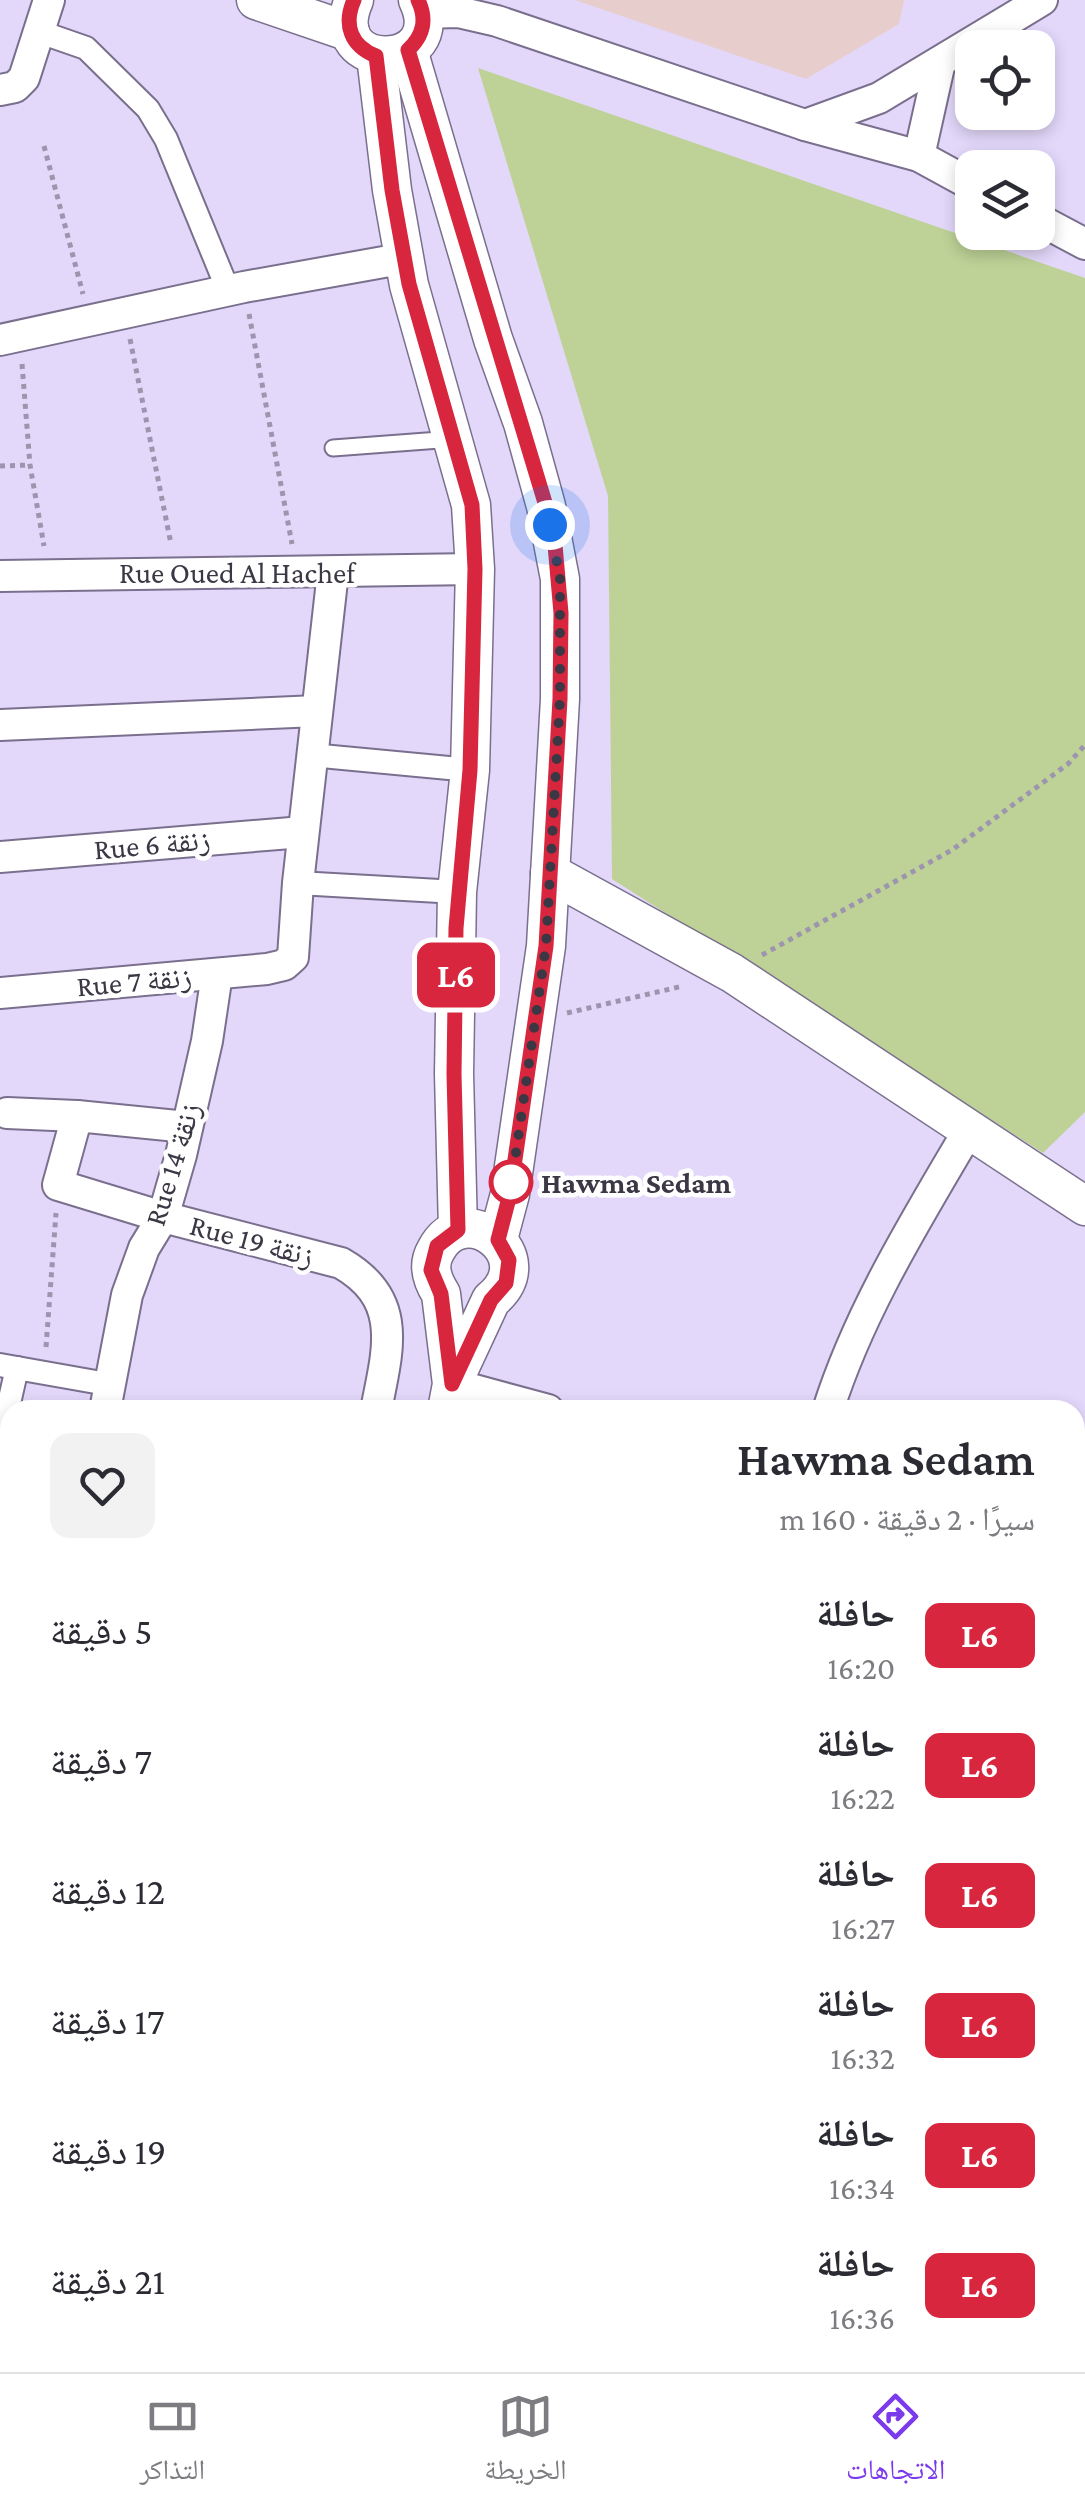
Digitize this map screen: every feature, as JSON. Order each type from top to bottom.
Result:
[{"type":"street","points":[[0,90],[15,87],[24,78],[49,0]]},
{"type":"street","points":[[256,0],[372,35],[421,34],[420,7],[497,21],[805,125],[919,156],[955,175]]},
{"type":"street","points":[[805,125],[879,98],[1042,0]]},
{"type":"street","points":[[40,32],[86,48],[148,109],[236,289]]},
{"type":"street","points":[[372,35],[392,190],[418,318],[472,505],[475,569],[470,770],[457,892],[454,1074],[458,1230]]},
{"type":"street","points":[[372,35],[493,338],[523,423],[555,545],[560,596],[560,682],[546,946],[510,1194],[498,1240]]},
{"type":"street","points":[[919,156],[940,62]]},
{"type":"street","points":[[1055,228],[1085,244]]},
{"type":"street","points":[[10,338],[236,289],[406,258]]},
{"type":"street","name":"Rue Oued Al Hachef","points":[[0,576],[475,569]]},
{"type":"street","points":[[333,572],[298,884],[457,892]]},
{"type":"street","points":[[0,725],[318,710]]},
{"type":"street","points":[[311,756],[470,770]]},
{"type":"street","name":"Rue 6 زنقة","points":[[0,857],[303,832]]},
{"type":"street","points":[[550,873],[732,973],[1085,1206]]},
{"type":"street","name":"Rue 7 زنقة","points":[[0,993],[268,969],[287,963],[296,951],[298,884]]},
{"type":"street","name":"Rue 14 زنقة","points":[[106,1397],[127,1295],[144,1248],[163,1217],[187,1128],[217,974]]},
{"type":"street","points":[[4,1113],[187,1128]]},
{"type":"street","points":[[58,1185],[77,1116]]},
{"type":"street","points":[[832,1400],[853,1340],[872,1302],[970,1128]]},
{"type":"street","name":"Rue 19 زنقة","points":[[58,1185],[341,1263],[373,1286],[385,1316],[384,1366],[378,1400]]},
{"type":"street","points":[[479,1229],[498,1240],[509,1260],[509,1272],[506,1283],[491,1300],[450,1397],[441,1294],[431,1270],[432,1258],[437,1246],[458,1230],[479,1229]]},
{"type":"street","points":[[441,1294],[450,1301],[471,1306],[491,1300]]},
{"type":"street","points":[[5,1400],[9,1366],[44,1373],[106,1397]]},
{"type":"lane","points":[[332,448],[455,440]]},
{"type":"path","points":[[44,146],[90,322]]},
{"type":"path","points":[[236,289],[297,572]]},
{"type":"path","points":[[124,314],[177,571]]},
{"type":"path","points":[[10,338],[48,574]]},
{"type":"path","points":[[0,466],[30,465]]},
{"type":"path","points":[[536,1022],[732,973],[952,850],[1068,764],[1085,745]]},
{"type":"path","points":[[44,1373],[58,1185]]},
{"type":"shaded area","points":[[575,0],[904,0],[899,24],[806,79]]},
{"type":"green space","points":[[478,68],[955,233],[955,250],[1004,250],[1085,278],[1085,1112],[1043,1153],[612,879],[608,496]]},
{"type":"bus line","name":"L6","points":[[354,0],[349,11],[350,32],[360,48],[376,56],[392,190],[409,284],[472,505],[475,569],[470,770],[456,928],[458,1230],[437,1246],[431,1270],[441,1294],[452,1384],[491,1300],[500,1293],[509,1272],[509,1260],[498,1240],[510,1194],[546,946],[561,613],[560,579],[546,506],[408,50],[424,24],[418,0]]},
{"type":"place","name":"Hawma Sedam","points":[[511,1182]]},
{"type":"route","points":[[511,1182],[510,1194],[546,946],[561,613],[560,579],[550,525]]}]
